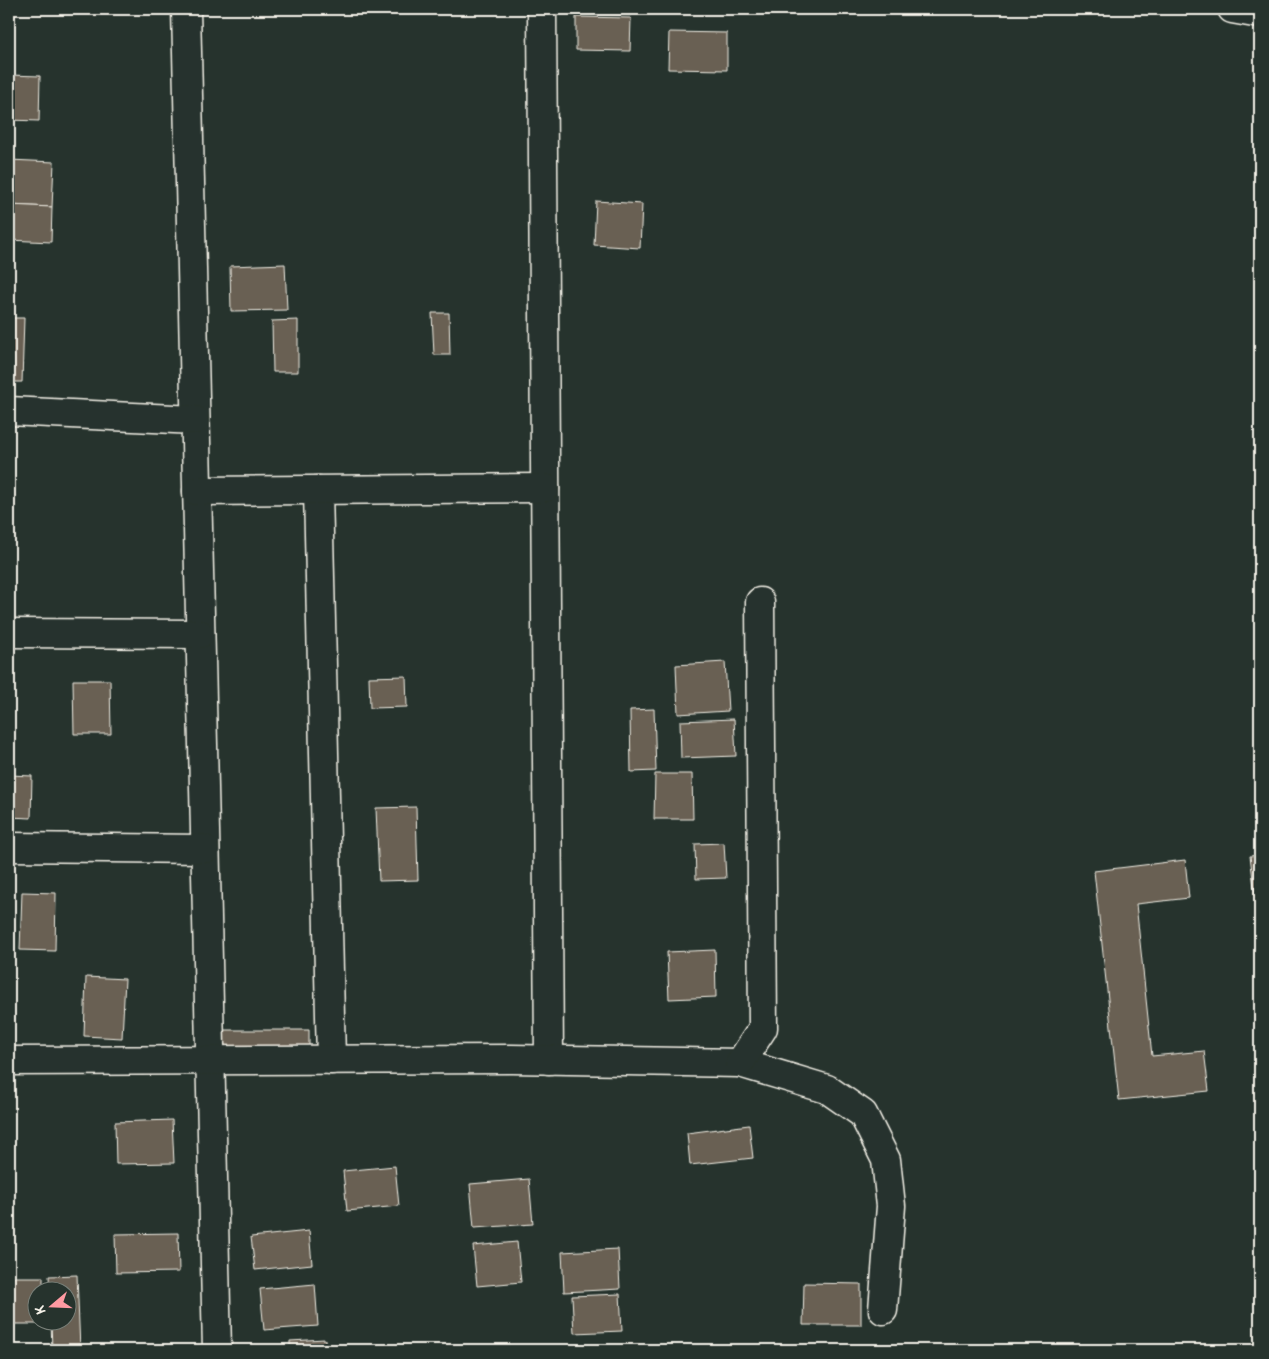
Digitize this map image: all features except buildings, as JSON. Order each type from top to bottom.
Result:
[{"type":"street","points":[[186,9],[217,1350]]},
{"type":"street","points":[[542,9],[549,1060]]},
{"type":"street","points":[[1232,9],[1260,14]]},
{"type":"street","points":[[9,411],[195,420]]},
{"type":"street","points":[[197,491],[545,488]]},
{"type":"street","points":[[318,490],[331,1060]]},
{"type":"street","points":[[740,1063],[762,1028],[760,602]]},
{"type":"street","points":[[9,633],[200,634]]},
{"type":"street","points":[[9,846],[205,849]]},
{"type":"street","points":[[9,1061],[549,1060],[740,1063],[827,1089],[863,1114],[886,1160],[891,1206],[883,1310]]}]
